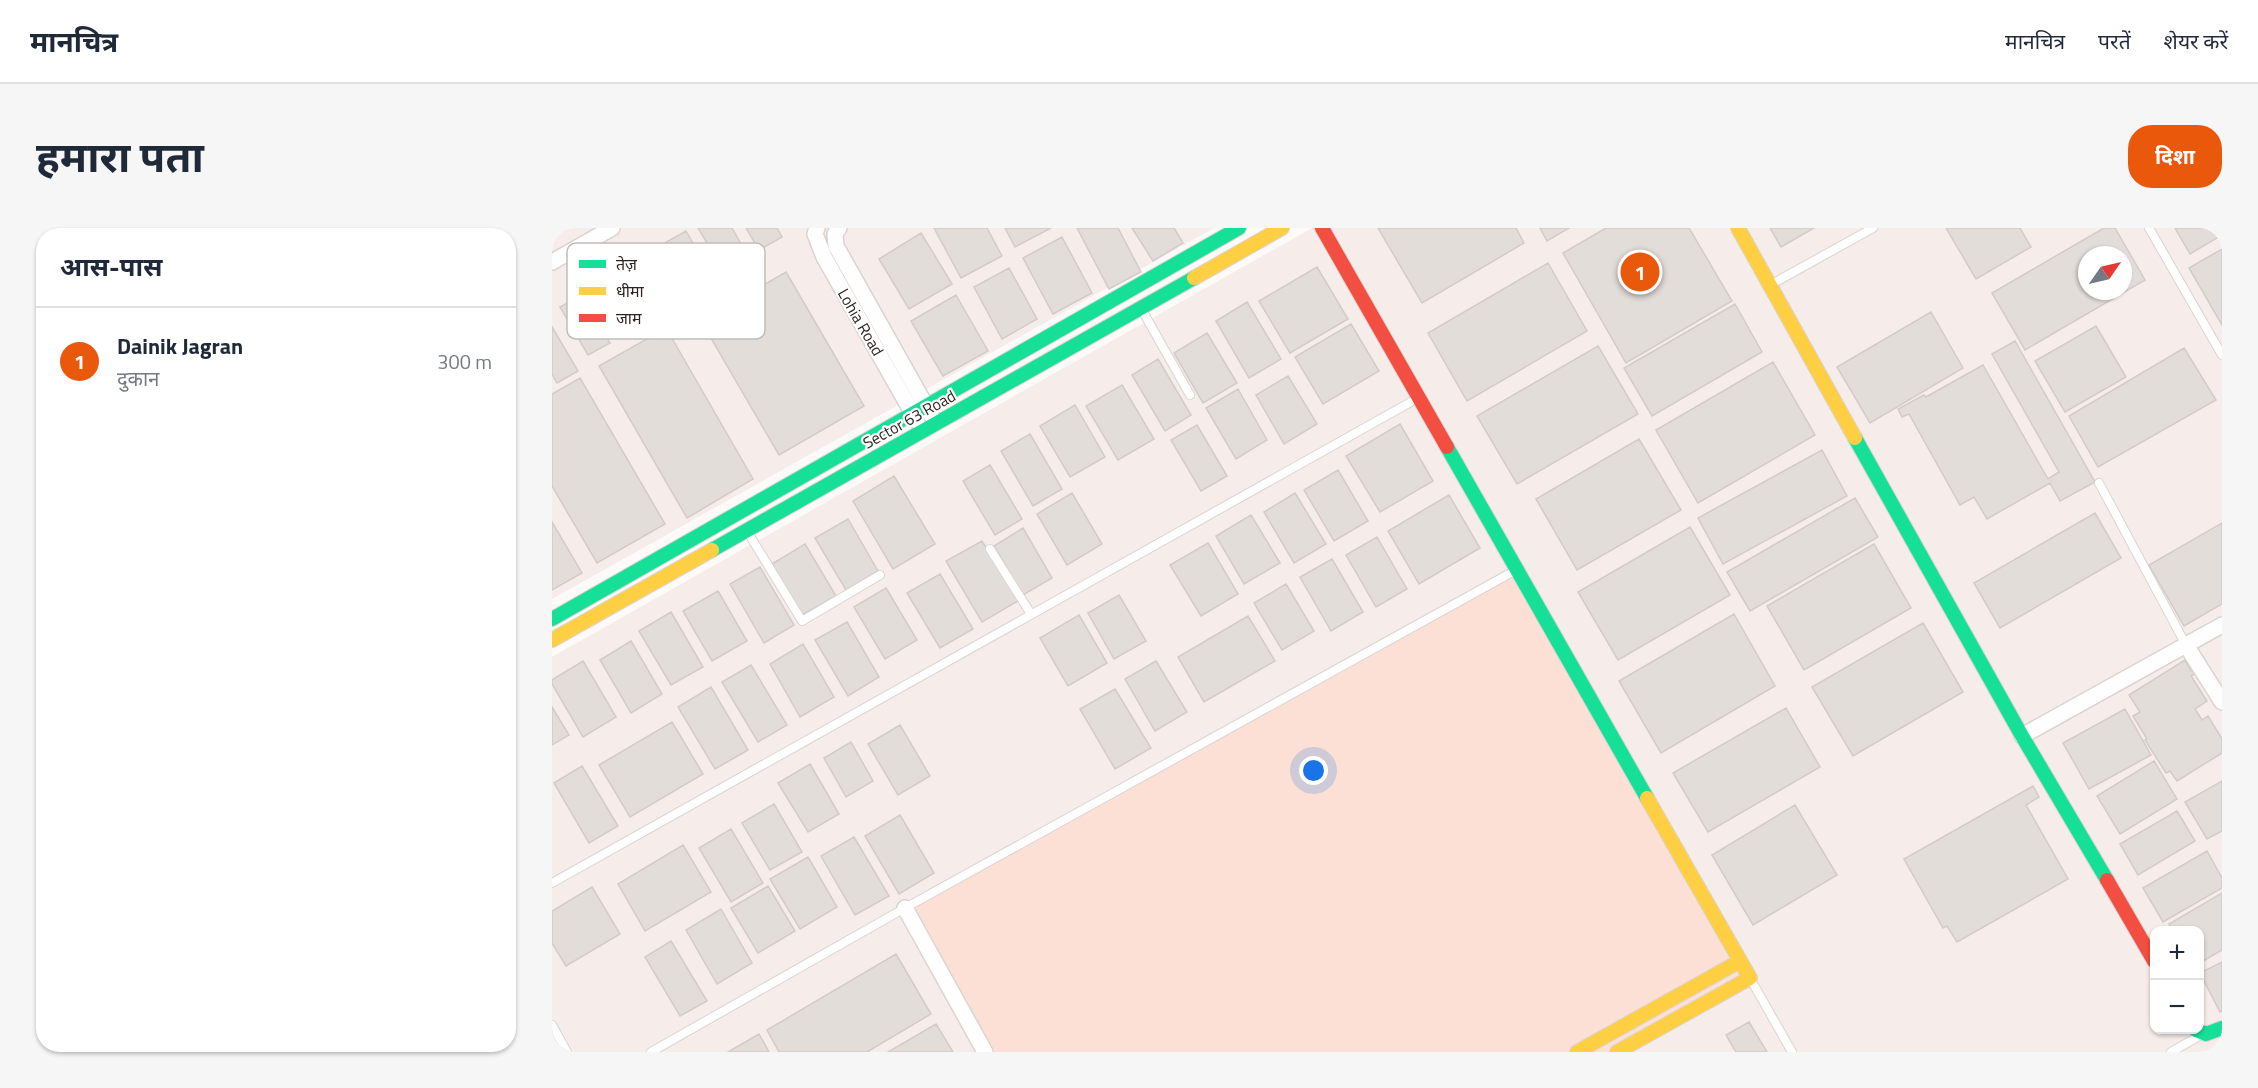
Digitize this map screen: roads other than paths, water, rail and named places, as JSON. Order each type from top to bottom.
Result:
[{"type":"street","points":[[586,243],[612,228]]},
{"type":"street","name":"Lohia Road","points":[[817,228],[815,234],[824,257],[919,410]]},
{"type":"street","name":"Lohia Road","points":[[839,228],[835,234],[836,246],[919,410]]},
{"type":"street","name":"Sector 63 Road","points":[[552,619],[1239,228]]},
{"type":"street","name":"Sector 63 Road","points":[[552,640],[1282,228]]},
{"type":"street","points":[[1322,228],[1750,978],[1617,1052]]},
{"type":"street","points":[[1738,228],[2022,736],[2150,954]]},
{"type":"street","points":[[552,262],[567,254]]},
{"type":"street","points":[[919,410],[929,427]]},
{"type":"street","points":[[2022,736],[2222,625]]},
{"type":"street","points":[[2186,645],[2222,702]]},
{"type":"street","points":[[905,908],[985,1052]]},
{"type":"street","points":[[1576,1052],[1740,961]]},
{"type":"street","points":[[2204,1033],[2211,1034],[2222,1028]]},
{"type":"lane","points":[[1770,285],[1872,228]]},
{"type":"lane","points":[[2149,228],[2222,356]]},
{"type":"lane","points":[[1140,308],[1190,395]]},
{"type":"lane","points":[[552,883],[1420,397]]},
{"type":"lane","points":[[2099,483],[2186,645]]},
{"type":"lane","points":[[747,530],[802,621],[880,576]]},
{"type":"lane","points":[[990,549],[1031,615]]},
{"type":"lane","points":[[651,1052],[905,908],[1518,570]]},
{"type":"lane","points":[[1750,978],[1792,1052]]},
{"type":"lane","points":[[552,1025],[567,1052]]},
{"type":"lane","points":[[2171,1052],[2196,1034]]},
{"type":"place","name":"Dainik Jagran","points":[[1640,272]]}]
